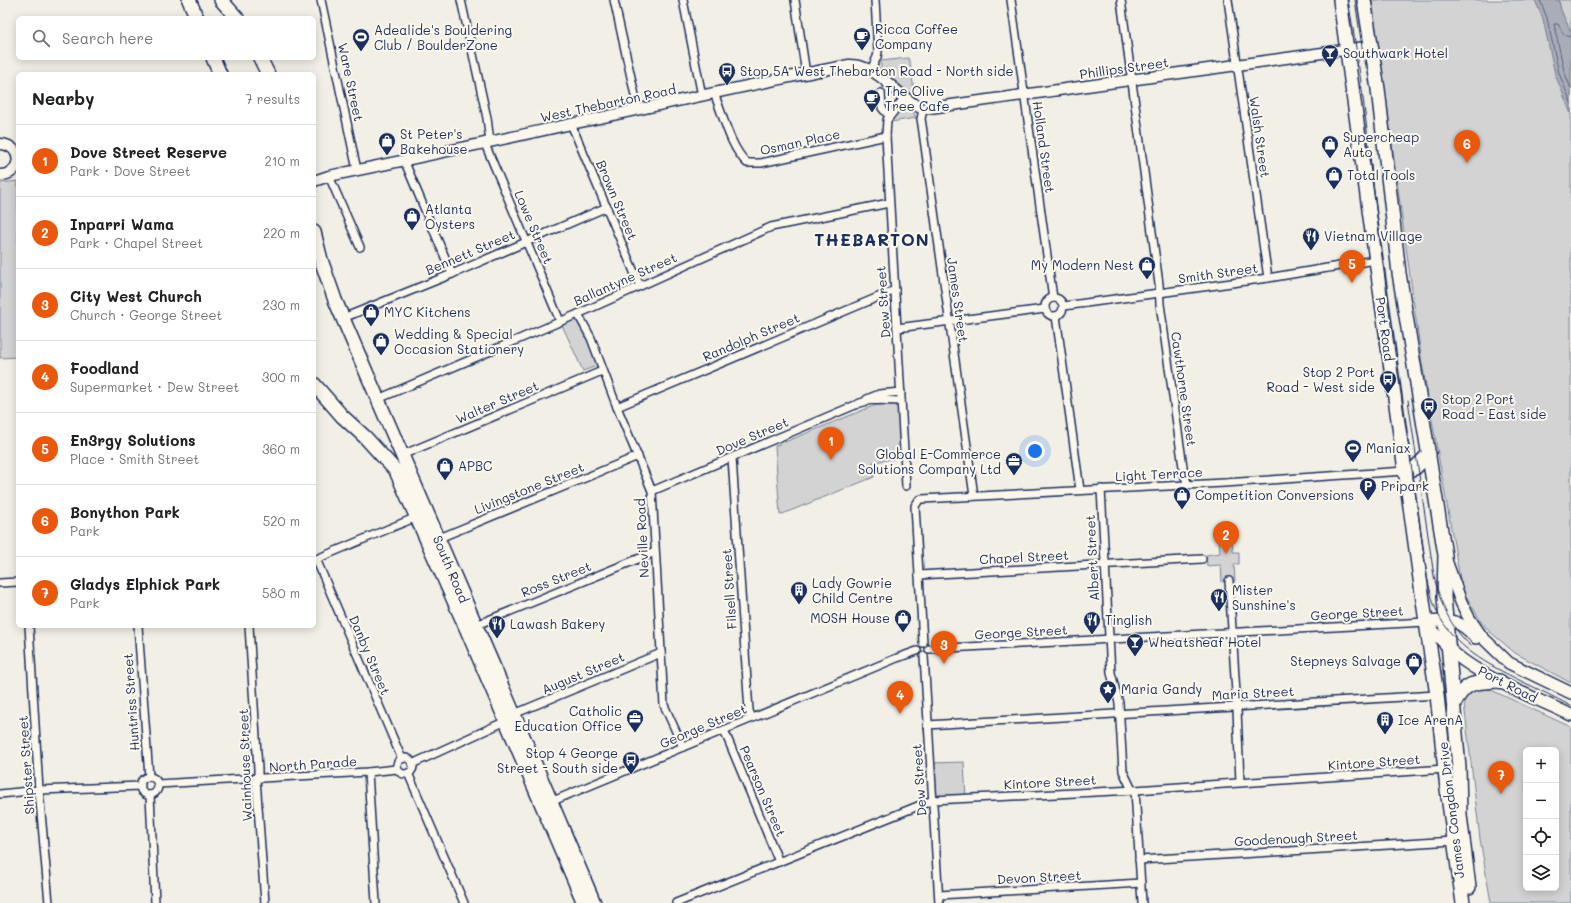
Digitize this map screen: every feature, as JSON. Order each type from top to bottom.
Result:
[{"type":"highway","points":[[189,0],[196,16]]},
{"type":"highway","points":[[221,0],[236,16]]},
{"type":"highway","name":"Port Road","points":[[1340,0],[1348,49],[1375,260],[1426,622]]},
{"type":"highway","name":"Port Road","points":[[1364,0],[1378,89],[1399,273],[1445,555],[1444,597],[1449,649]]},
{"type":"highway","points":[[214,60],[219,72]]},
{"type":"highway","points":[[261,60],[267,72]]},
{"type":"highway","name":"South Road","points":[[316,240],[321,260],[343,318],[402,455],[422,514],[547,803],[594,903]]},
{"type":"highway","name":"South Road","points":[[316,386],[342,416],[365,437],[396,471],[422,514]]},
{"type":"highway","points":[[1405,472],[1415,468],[1429,454]]},
{"type":"highway","name":"James Congdon Drive","points":[[1426,622],[1437,695],[1445,769],[1471,903]]},
{"type":"highway","name":"James Congdon Drive","points":[[1449,649],[1459,768],[1459,841],[1463,903]]},
{"type":"highway","points":[[1454,704],[1462,691],[1468,685],[1477,682],[1499,681]]},
{"type":"highway","points":[[1445,769],[1459,768]]},
{"type":"highway","name":"South Road","points":[[547,803],[584,903]]},
{"type":"main road","name":"Port Road","points":[[1445,555],[1459,597],[1474,626],[1482,637],[1509,663],[1571,693]]},
{"type":"main road","points":[[1426,622],[1446,621],[1462,624],[1494,656],[1509,663]]},
{"type":"main road","name":"Port Road","points":[[1426,622],[1449,649],[1462,659],[1499,681],[1571,715]]},
{"type":"street","name":"Ware Street","points":[[321,0],[357,170]]},
{"type":"street","name":"Lowe Street","points":[[461,0],[487,118],[488,143],[526,241],[560,321]]},
{"type":"street","points":[[614,0],[638,109]]},
{"type":"street","points":[[683,0],[702,96]]},
{"type":"street","points":[[795,0],[806,74]]},
{"type":"street","points":[[871,70],[878,52],[875,0]]},
{"type":"street","name":"Holland Street","points":[[1011,0],[1053,298]]},
{"type":"street","name":"Cawthorne Street","points":[[1121,0],[1160,293],[1160,304],[1184,474],[1188,485]]},
{"type":"street","name":"Walsh Street","points":[[1228,0],[1268,278]]},
{"type":"street","name":"Phillips Street","points":[[923,109],[1372,46]]},
{"type":"street","name":"West Thebarton Road","points":[[316,180],[329,176],[488,143],[638,109],[849,65],[857,65],[871,70],[904,98]]},
{"type":"street","name":"Osman Place","points":[[714,93],[722,116],[740,156],[747,163],[760,163],[886,136]]},
{"type":"street","points":[[882,93],[882,108],[889,116],[904,98],[923,109]]},
{"type":"street","name":"James Street","points":[[923,109],[921,119],[974,496]]},
{"type":"street","name":"Dew Street","points":[[889,116],[887,120],[886,136],[889,203],[906,486]]},
{"type":"street","name":"Brown Street","points":[[571,124],[640,286]]},
{"type":"street","points":[[0,144],[6,144],[13,148],[16,153]]},
{"type":"street","points":[[404,160],[452,274]]},
{"type":"street","points":[[0,175],[10,173],[16,168]]},
{"type":"street","name":"West Thebarton Road","points":[[316,176],[329,176]]},
{"type":"street","points":[[329,176],[360,248]]},
{"type":"street","name":"Ballantyne Street","points":[[378,399],[578,314],[771,227],[889,203]]},
{"type":"street","name":"Bennett Street","points":[[343,318],[452,274],[607,207]]},
{"type":"street","name":"Smith Street","points":[[1064,306],[1268,278],[1375,260]]},
{"type":"street","name":"Randolph Street","points":[[617,407],[895,290]]},
{"type":"street","points":[[1053,298],[1058,298],[1064,306],[1063,311],[1056,316],[1051,316],[1045,309],[1048,300],[1053,298]]},
{"type":"street","points":[[897,328],[1045,309]]},
{"type":"street","name":"Neville Road","points":[[578,314],[591,338],[602,371],[652,491],[664,705],[683,747]]},
{"type":"street","points":[[1056,316],[1080,490]]},
{"type":"street","name":"Walter Street","points":[[402,455],[602,371]]},
{"type":"street","name":"Dove Street","points":[[860,403],[869,397],[879,394],[901,392]]},
{"type":"street","name":"Dove Street","points":[[652,491],[860,403],[871,400],[901,401]]},
{"type":"street","name":"Livingstone Street","points":[[434,540],[638,456]]},
{"type":"street","name":"Filsell Street","points":[[732,458],[749,711],[752,718]]},
{"type":"street","name":"Light Terrace","points":[[919,575],[915,506],[916,503],[922,499],[1405,472]]},
{"type":"street","name":"Albert Street","points":[[1101,489],[1111,673],[1118,703],[1123,772],[1134,790]]},
{"type":"street","points":[[316,560],[422,514]]},
{"type":"street","name":"Ross Street","points":[[471,628],[655,552]]},
{"type":"street","name":"Chapel Street","points":[[919,575],[1202,559]]},
{"type":"street","name":"Danby Street","points":[[316,562],[402,759]]},
{"type":"street","points":[[919,575],[924,643],[930,649],[928,654],[924,656],[919,654],[917,651],[918,646],[924,643]]},
{"type":"street","points":[[1229,581],[1240,782]]},
{"type":"street","points":[[0,583],[16,582]]},
{"type":"street","name":"George Street","points":[[930,649],[1426,622]]},
{"type":"street","name":"Shipster Street","points":[[29,628],[39,790],[49,903]]},
{"type":"street","name":"Huntriss Street","points":[[138,628],[149,777]]},
{"type":"street","name":"Wainhouse Street","points":[[249,628],[258,769],[256,779],[265,903]]},
{"type":"street","name":"George Street","points":[[547,803],[917,651]]},
{"type":"street","name":"August Street","points":[[510,718],[662,653]]},
{"type":"street","name":"Dew Street","points":[[924,656],[939,903]]},
{"type":"street","name":"Maria Street","points":[[927,725],[1437,695]]},
{"type":"street","points":[[412,764],[510,718]]},
{"type":"street","name":"Pearson Street","points":[[724,730],[779,862]]},
{"type":"street","points":[[402,759],[407,759],[412,764],[412,769],[408,773],[402,774],[398,769],[397,764],[402,759]]},
{"type":"street","name":"North Parade","points":[[158,784],[398,769]]},
{"type":"street","name":"Kintore Street","points":[[676,903],[933,800],[1134,790],[1445,769]]},
{"type":"street","points":[[368,772],[376,903]]},
{"type":"street","points":[[408,773],[464,903]]},
{"type":"street","points":[[149,777],[156,780],[158,784],[158,789],[155,793],[150,795],[145,794],[141,786],[144,779],[149,777]]},
{"type":"street","points":[[0,794],[39,790],[141,786]]},
{"type":"street","points":[[1134,790],[1142,903]]},
{"type":"street","points":[[150,795],[155,903]]},
{"type":"street","name":"Goodenough Street","points":[[1139,860],[1459,841]]},
{"type":"street","name":"Devon Street","points":[[939,895],[1141,883]]},
{"type":"shaded area","points":[[1372,0],[1571,0],[1571,683],[1515,653],[1489,631],[1480,620],[1465,594],[1460,579],[1422,363]]},
{"type":"shaded area","points":[[908,58],[915,97],[887,77],[881,68],[881,61]]},
{"type":"shaded area","points":[[903,108],[913,111],[916,118],[891,122],[897,113]]},
{"type":"shaded area","points":[[16,181],[16,357],[0,358],[0,183]]},
{"type":"shaded area","points":[[576,319],[590,339],[598,365],[595,368],[594,367],[583,371],[562,325]]},
{"type":"shaded area","points":[[898,402],[900,458],[873,462],[874,477],[780,515],[775,446],[873,406]]},
{"type":"shaded area","points":[[1231,526],[1233,552],[1239,552],[1239,564],[1234,564],[1235,581],[1222,582],[1221,565],[1207,566],[1206,555],[1220,553],[1218,527]]},
{"type":"shaded area","points":[[1479,689],[1489,689],[1571,727],[1571,903],[1491,903],[1480,839],[1464,703],[1470,692]]},
{"type":"shaded area","points":[[964,762],[966,799],[933,800],[930,763]]},
{"type":"water","points":[[1535,0],[1559,0],[1561,10],[1571,32],[1571,114],[1555,74],[1543,19]]},
{"type":"tram line","points":[[1348,0],[1362,90],[1397,368],[1427,577],[1434,604],[1444,625],[1453,636],[1473,654],[1496,668],[1571,706]]},
{"type":"tram line","points":[[1355,0],[1365,67]]},
{"type":"tram line","points":[[1408,400],[1436,586],[1439,596],[1452,623],[1457,631],[1471,646]]},
{"type":"place","name":"Ricca Coffee Company","points":[[862,51]]},
{"type":"place","name":"Adealide's Bouldering Club / BoulderZone","points":[[361,52]]},
{"type":"place","name":"Southwark Hotel","points":[[1330,68]]},
{"type":"place","name":"Stop 5A West Thebarton Road - North side","points":[[727,86]]},
{"type":"place","name":"The Olive Tree Cafe","points":[[872,113]]},
{"type":"place","name":"St Peter's Bakehouse","points":[[387,156]]},
{"type":"place","name":"Supercheap Auto","points":[[1330,159]]},
{"type":"place","name":"Bonython Park","points":[[1467,163]]},
{"type":"place","name":"Total Tools","points":[[1334,190]]},
{"type":"place","name":"Atlanta Oysters","points":[[412,231]]},
{"type":"place","name":"Vietnam Village","points":[[1311,251]]},
{"type":"place","name":"My Modern Nest","points":[[1147,280]]},
{"type":"place","name":"En3rgy Solutions","points":[[1352,283]]},
{"type":"place","name":"MYC Kitchens","points":[[371,327]]},
{"type":"place","name":"Wedding & Special Occasion Stationery","points":[[381,356]]},
{"type":"place","name":"Stop 2 Port Road - West side","points":[[1388,394]]},
{"type":"place","name":"Stop 2 Port Road - East side","points":[[1429,421]]},
{"type":"place","name":"Dove Street Reserve","points":[[831,460]]},
{"type":"place","name":"Maniax","points":[[1353,463]]},
{"type":"place","name":"Global E-Commerce Solutions Company Ltd","points":[[1014,476]]},
{"type":"place","name":"APBC","points":[[445,481]]},
{"type":"place","name":"Pripark","points":[[1368,501]]},
{"type":"place","name":"Competition Conversions","points":[[1182,510]]},
{"type":"place","name":"Inparri Wama","points":[[1226,554]]},
{"type":"place","name":"Lady Gowrie Child Centre","points":[[799,605]]},
{"type":"place","name":"Mister Sunshine's","points":[[1219,612]]},
{"type":"place","name":"MOSH House","points":[[903,633]]},
{"type":"place","name":"Tinglish","points":[[1092,635]]},
{"type":"place","name":"Lawash Bakery","points":[[497,639]]},
{"type":"place","name":"Wheatsheaf Hotel","points":[[1135,657]]},
{"type":"place","name":"City West Church","points":[[944,664]]},
{"type":"place","name":"Stepneys Salvage","points":[[1414,676]]},
{"type":"place","name":"Maria Gandy","points":[[1108,704]]},
{"type":"place","name":"Foodland","points":[[900,714]]},
{"type":"place","name":"Catholic Education Office","points":[[635,733]]},
{"type":"place","name":"Ice ArenA","points":[[1385,735]]},
{"type":"place","name":"Stop 4 George Street - South side","points":[[631,775]]},
{"type":"place","name":"Gladys Elphick Park","points":[[1501,794]]},
{"type":"district","name":"THEBARTON","points":[[872,240]]}]
